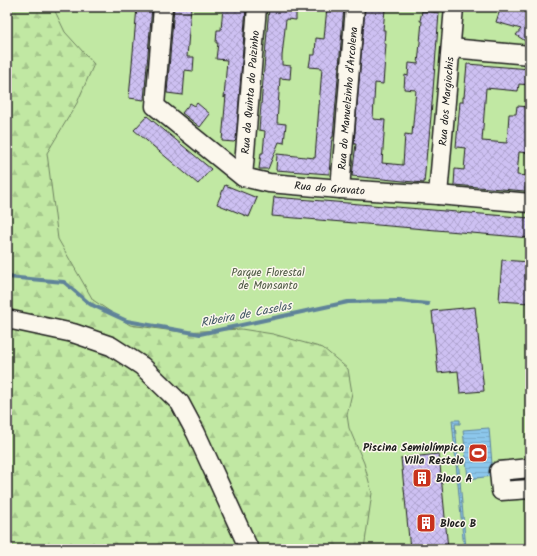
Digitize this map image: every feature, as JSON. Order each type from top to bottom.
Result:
[{"type":"street","name":"Rua do Gravato","points":[[163,7],[155,106],[243,177],[269,182],[340,189],[438,195],[530,203]]},
{"type":"street","name":"Rua da Quinta do Paizinho","points":[[243,177],[257,7]]},
{"type":"street","name":"Rua do Manuelzinho d'Arcolena","points":[[340,189],[355,7]]},
{"type":"street","name":"Rua dos Margiochis","points":[[438,195],[454,7]]},
{"type":"street","points":[[450,48],[530,55]]},
{"type":"street","points":[[7,319],[73,333],[111,346],[142,366],[180,403],[196,433],[249,549]]},
{"type":"street","points":[[530,468],[499,471],[501,491],[530,489]]},
{"type":"green space","name":"Parque Florestal de Monsanto","points":[[7,7],[530,7],[530,549],[7,549]]},
{"type":"green space","points":[[7,7],[53,7],[65,32],[94,64],[77,103],[47,153],[58,239],[93,300],[130,325],[182,332],[241,329],[273,334],[323,348],[348,369],[352,393],[347,415],[349,428],[364,463],[372,493],[364,549],[7,549]]},
{"type":"water","points":[[452,420],[460,420],[460,424],[455,424],[466,549],[464,549]]},
{"type":"water","name":"Piscina Semiolímpica Villa Restelo","points":[[489,428],[493,476],[468,479],[463,430]]},
{"type":"building","points":[[137,7],[152,7],[144,100],[129,98]]},
{"type":"building","points":[[174,7],[191,7],[187,57],[194,57],[193,71],[185,70],[183,95],[167,93]]},
{"type":"building","points":[[223,7],[246,7],[236,140],[234,142],[222,141],[227,60],[216,59],[218,43],[216,43],[217,30],[221,30]]},
{"type":"building","points":[[269,7],[296,7],[296,20],[286,19],[282,56],[282,65],[291,66],[290,79],[280,78],[277,123],[286,124],[284,143],[279,142],[268,169],[259,169],[261,153],[263,153],[265,131],[259,130]]},
{"type":"building","points":[[327,7],[344,7],[329,174],[276,170],[277,154],[315,158],[322,68],[309,67],[311,55],[315,55],[316,38],[324,39]]},
{"type":"building","points":[[365,7],[385,9],[383,30],[385,30],[384,44],[386,44],[383,84],[375,83],[373,119],[385,120],[382,163],[403,165],[405,134],[412,135],[416,90],[404,89],[405,75],[408,76],[409,63],[418,64],[422,21],[420,21],[422,11],[439,13],[424,183],[352,176],[356,144],[354,144]]},
{"type":"building","points":[[501,7],[530,7],[530,44],[516,35],[521,29],[496,22]]},
{"type":"building","points":[[467,64],[530,69],[530,85],[519,84],[518,91],[486,88],[482,141],[507,143],[509,114],[516,114],[517,106],[530,107],[530,153],[519,152],[517,175],[527,176],[525,191],[454,185],[455,169],[464,170],[466,148],[456,147],[460,102],[463,102],[464,97]]},
{"type":"building","points":[[190,103],[195,106],[197,103],[210,114],[200,127],[182,113]]},
{"type":"building","points":[[147,116],[211,169],[198,184],[134,130]]},
{"type":"building","points":[[225,185],[257,198],[249,217],[217,204]]},
{"type":"building","points":[[274,197],[530,218],[530,238],[272,216]]},
{"type":"building","points":[[502,260],[530,262],[530,303],[499,301]]},
{"type":"building","points":[[475,307],[484,391],[460,393],[458,371],[438,373],[432,311]]},
{"type":"building","points":[[439,454],[448,549],[410,549],[401,458]]},
{"type":"waterway","name":"Ribeira de Caselas","points":[[7,277],[64,282],[90,304],[127,321],[200,334],[348,302],[398,301],[428,304]]},
{"type":"place","name":"Piscina Semiolímpica Villa Restelo","points":[[478,453]]},
{"type":"place","name":"Bloco A","points":[[422,478]]},
{"type":"place","name":"Bloco B","points":[[426,523]]}]
